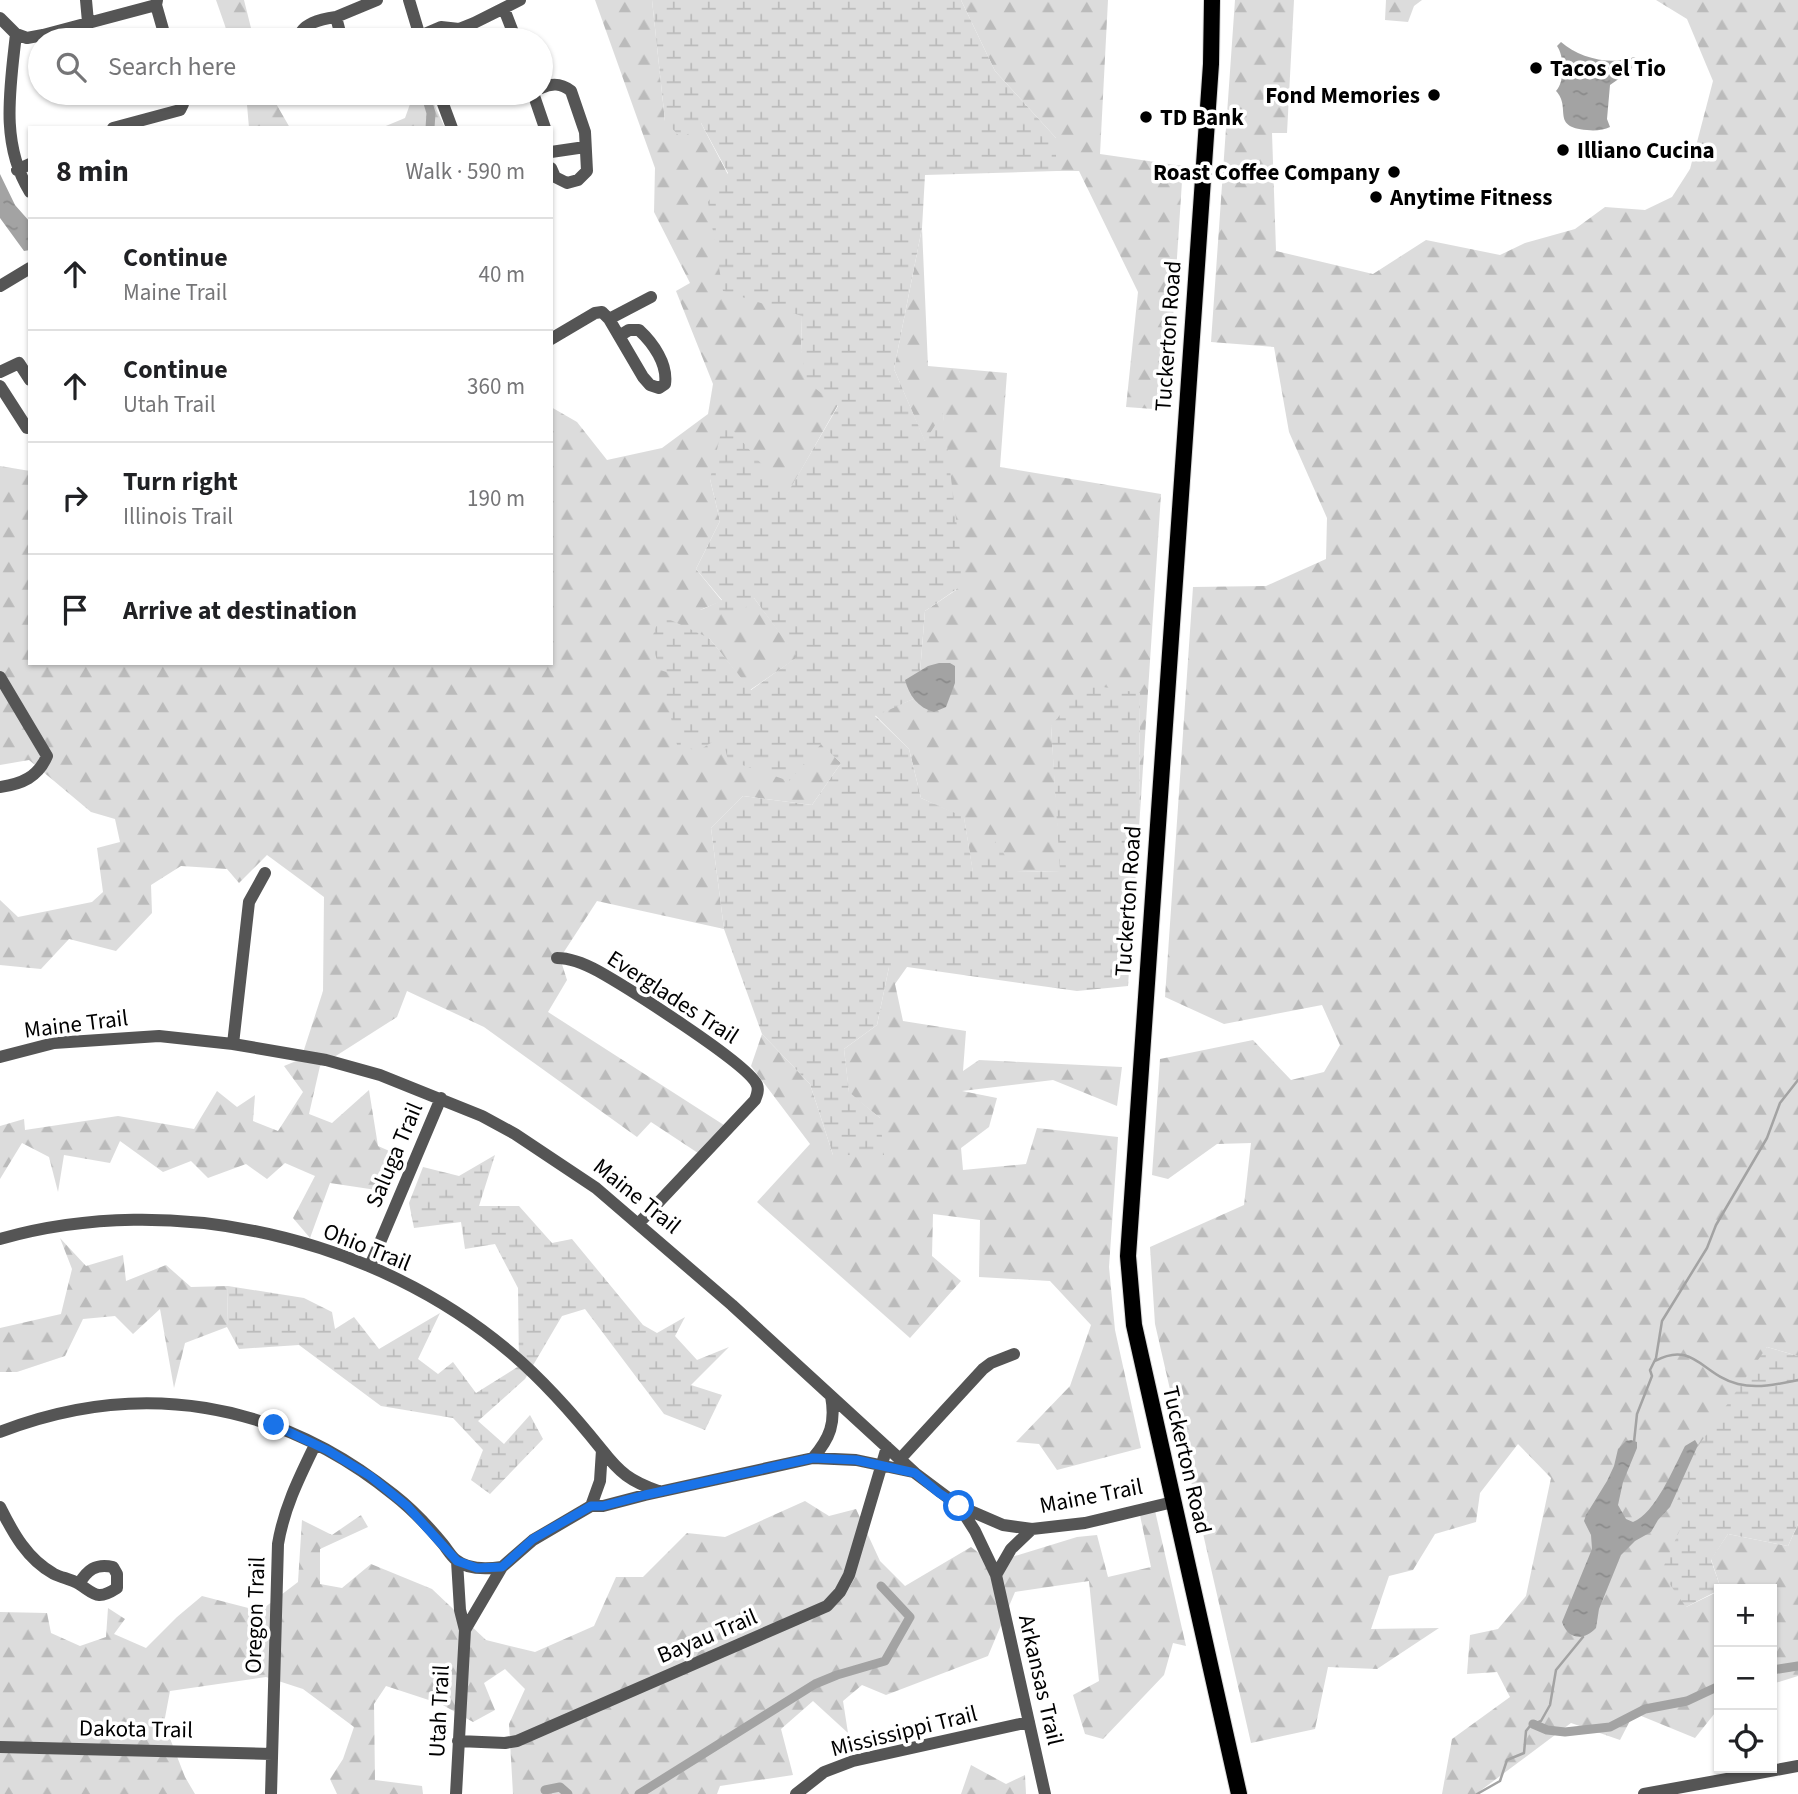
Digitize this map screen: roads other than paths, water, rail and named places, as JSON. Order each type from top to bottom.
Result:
[{"type":"main road","name":"Tuckerton Road","points":[[1213,0],[1211,64],[1128,1230],[1134,1325],[1239,1794]]},
{"type":"street","points":[[86,0],[88,22]]},
{"type":"street","points":[[304,28],[377,0]]},
{"type":"street","points":[[409,0],[417,28]]},
{"type":"street","points":[[461,28],[497,7],[520,0]]},
{"type":"street","points":[[66,28],[157,3],[163,28]]},
{"type":"street","points":[[497,7],[509,28]]},
{"type":"street","points":[[336,17],[339,28]]},
{"type":"street","points":[[0,18],[16,34],[28,38]]},
{"type":"street","points":[[16,34],[3,117],[8,149],[28,189]]},
{"type":"street","points":[[553,84],[570,91],[585,132],[587,171],[578,180],[567,183],[555,177],[553,172]]},
{"type":"street","points":[[127,126],[162,121],[182,105]]},
{"type":"street","points":[[443,105],[451,126]]},
{"type":"street","points":[[537,105],[544,126]]},
{"type":"street","points":[[553,152],[585,147]]},
{"type":"street","points":[[17,170],[28,165]]},
{"type":"street","points":[[0,286],[28,269]]},
{"type":"street","points":[[609,320],[651,297]]},
{"type":"street","points":[[553,338],[595,313],[602,312],[650,385],[659,388],[664,384],[666,374],[649,339],[639,330],[629,330],[619,336]]},
{"type":"street","points":[[0,372],[19,363],[28,377]]},
{"type":"street","points":[[0,386],[28,427]]},
{"type":"street","points":[[0,677],[37,734],[47,756],[42,769],[25,781],[0,787]]},
{"type":"street","points":[[233,1044],[249,902],[265,873]]},
{"type":"street","name":"Everglades Trail","points":[[557,958],[570,960],[597,971],[678,1022],[746,1072],[758,1085],[755,1100],[639,1223]]},
{"type":"street","name":"Maine Trail","points":[[0,1057],[54,1043],[135,1037],[203,1039],[326,1060],[380,1075],[441,1098],[515,1134],[596,1188],[639,1223],[915,1473],[959,1506],[1003,1525],[1032,1529],[1085,1523],[1173,1502]]},
{"type":"street","name":"Saluga Trail","points":[[370,1266],[441,1098]]},
{"type":"street","name":"Ohio Trail","points":[[0,1239],[86,1224],[129,1220],[192,1222],[232,1227],[290,1240],[370,1266],[431,1297],[502,1346],[552,1392],[618,1470],[633,1483],[661,1493]]},
{"type":"street","points":[[901,1458],[983,1369],[1014,1354]]},
{"type":"street","points":[[813,1458],[826,1443],[831,1432],[831,1396]]},
{"type":"street","points":[[0,1432],[82,1408],[140,1402],[179,1403],[248,1417],[274,1425],[370,1476],[417,1516],[457,1561],[477,1568],[502,1567]]},
{"type":"street","name":"Oregon Trail","points":[[271,1794],[278,1544],[282,1521],[292,1492],[315,1445]]},
{"type":"street","points":[[881,1464],[887,1447]]},
{"type":"street","points":[[591,1506],[600,1481],[603,1450]]},
{"type":"street","name":"Utah Trail","points":[[465,1630],[502,1567],[533,1539],[591,1506],[603,1506],[813,1458],[856,1460],[915,1473]]},
{"type":"street","name":"Bayau Trail","points":[[458,1741],[517,1741],[827,1606],[840,1592],[849,1575],[881,1464]]},
{"type":"street","name":"Arkansas Trail","points":[[959,1506],[975,1531],[996,1575],[1045,1794]]},
{"type":"street","points":[[0,1507],[24,1549],[39,1564],[58,1576],[79,1584]]},
{"type":"street","points":[[996,1575],[1010,1549],[1032,1529]]},
{"type":"street","name":"Utah Trail","points":[[456,1794],[465,1630],[460,1610],[457,1561]]},
{"type":"street","name":"Mississippi Trail","points":[[796,1794],[813,1779],[845,1764],[1029,1722]]},
{"type":"street","name":"Dakota Trail","points":[[0,1747],[272,1755]]},
{"type":"street","points":[[1644,1794],[1798,1766]]},
{"type":"water","points":[[1561,42],[1568,48],[1596,59],[1637,59],[1630,71],[1610,85],[1607,119],[1610,127],[1587,130],[1576,128],[1565,121],[1560,97],[1556,91],[1562,75],[1561,56],[1557,46]]},
{"type":"water","points":[[0,174],[15,205],[28,220],[28,250],[24,251],[0,218]]},
{"type":"water","points":[[939,663],[955,666],[955,683],[946,707],[934,712],[915,700],[905,680],[928,666]]},
{"type":"water","points":[[1631,1440],[1637,1442],[1637,1448],[1623,1482],[1618,1505],[1626,1519],[1633,1522],[1649,1510],[1656,1500],[1685,1446],[1695,1440],[1698,1445],[1670,1507],[1651,1532],[1635,1541],[1621,1555],[1599,1609],[1596,1628],[1582,1637],[1577,1637],[1568,1632],[1562,1622],[1592,1549],[1591,1535],[1584,1521],[1607,1481],[1618,1449]]},
{"type":"waterway","points":[[429,105],[430,126]]},
{"type":"waterway","points":[[1634,1442],[1637,1414],[1652,1376],[1650,1370],[1656,1358],[1662,1321],[1707,1248],[1716,1225],[1767,1138],[1780,1103],[1798,1080]]},
{"type":"waterway","points":[[1655,1361],[1679,1354],[1698,1361],[1726,1380],[1753,1386],[1798,1380]]},
{"type":"waterway","points":[[639,1794],[815,1684],[885,1661],[910,1617],[881,1586]]},
{"type":"waterway","points":[[1477,1794],[1500,1781],[1507,1760],[1524,1753],[1526,1731],[1541,1721],[1550,1705],[1556,1670],[1583,1637]]},
{"type":"waterway","points":[[1777,1669],[1798,1666]]},
{"type":"waterway","points":[[1533,1724],[1547,1730],[1565,1732],[1610,1727],[1645,1709],[1687,1701],[1714,1688]]},
{"type":"waterway","points":[[545,1790],[560,1787],[568,1794]]},
{"type":"place","name":"Tacos el Tio","points":[[1536,68]]},
{"type":"place","name":"Fond Memories","points":[[1434,95]]},
{"type":"place","name":"TD Bank","points":[[1146,117]]},
{"type":"place","name":"Illiano Cucina","points":[[1563,150]]},
{"type":"place","name":"Roast Coffee Company","points":[[1394,172]]},
{"type":"place","name":"Anytime Fitness","points":[[1376,197]]}]
